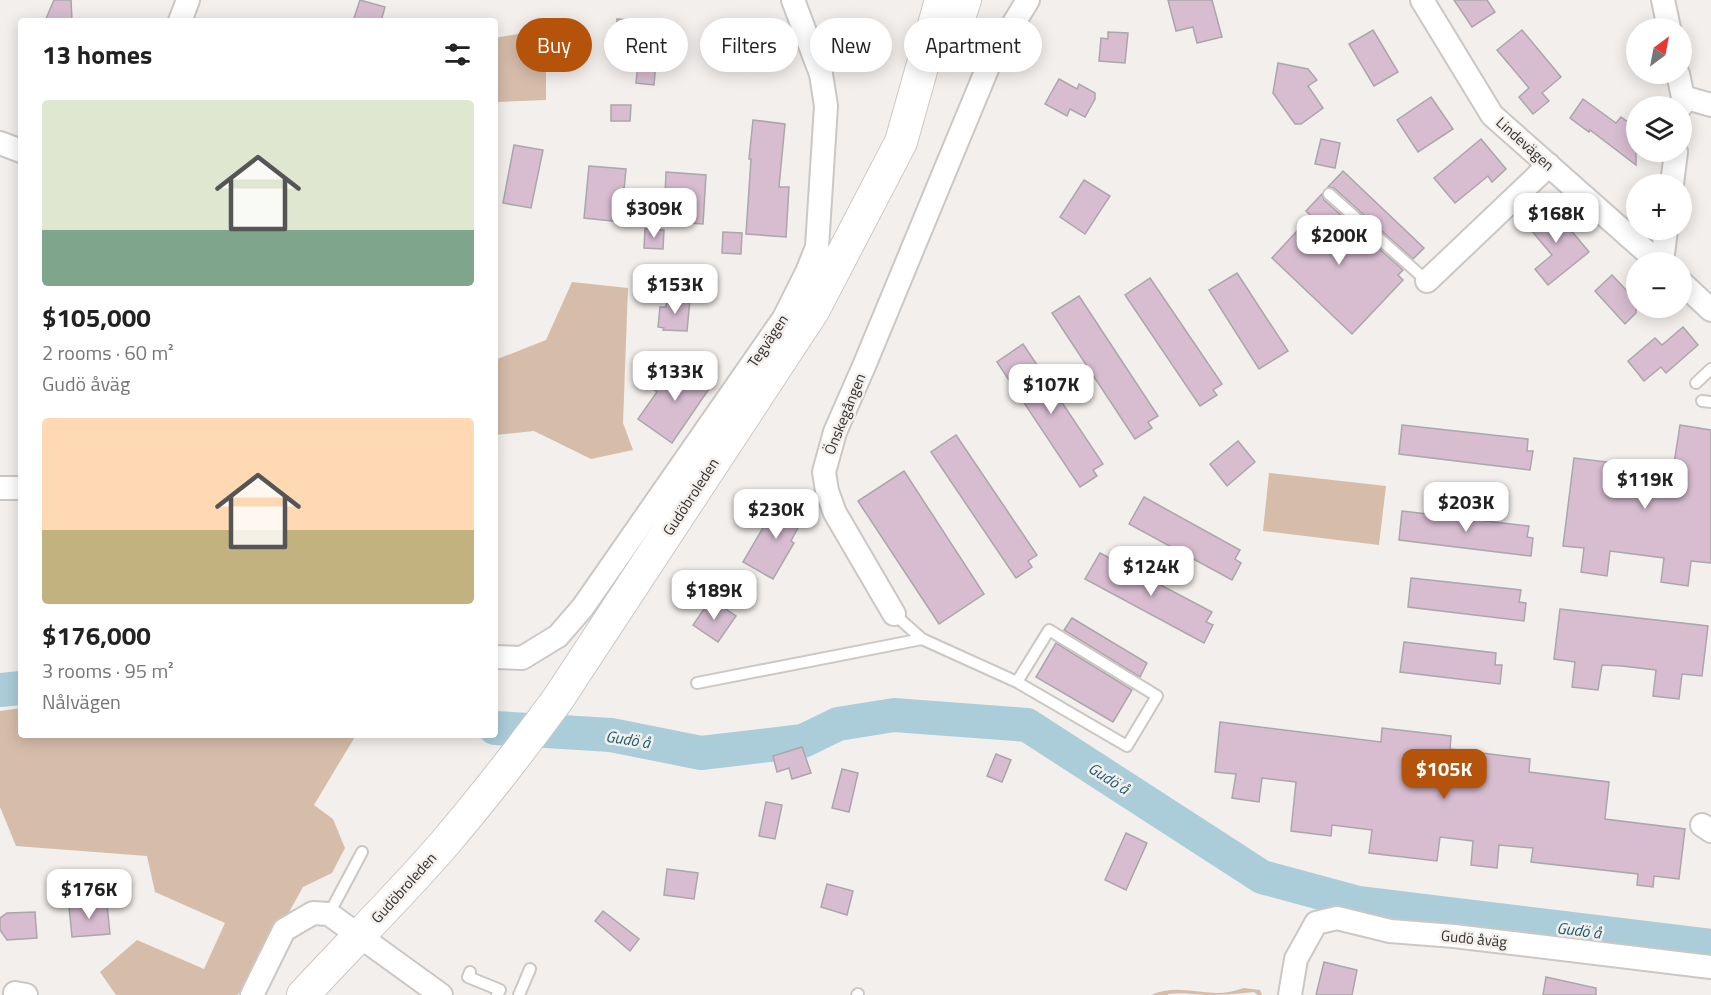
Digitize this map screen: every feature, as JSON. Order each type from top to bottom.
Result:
[{"type":"main road","name":"Gudöbroleden","points":[[566,700],[813,311],[901,142],[941,0]]},
{"type":"main road","name":"Gudöbroleden","points":[[331,995],[368,942],[445,843],[530,748],[566,700],[824,329],[914,147],[965,0]]},
{"type":"main road","name":"Gudöbroleden","points":[[303,995],[368,942]]},
{"type":"street","points":[[181,18],[188,0]]},
{"type":"street","name":"Tegvägen","points":[[498,657],[522,658],[558,636],[583,607],[784,318],[807,273],[818,247],[826,106],[821,74],[794,0]]},
{"type":"street","name":"Önskegången","points":[[894,614],[835,513],[827,491],[825,464],[835,432],[990,62],[1028,0]]},
{"type":"street","name":"Lindevägen","points":[[1422,0],[1492,115],[1649,252]]},
{"type":"street","points":[[1663,0],[1667,18]]},
{"type":"street","points":[[1692,103],[1711,105]]},
{"type":"street","points":[[0,143],[18,150]]},
{"type":"street","points":[[1427,281],[1549,165]]},
{"type":"street","points":[[1692,293],[1711,310]]},
{"type":"street","points":[[0,488],[18,488]]},
{"type":"street","points":[[252,995],[284,930],[313,913],[329,914],[441,995]]},
{"type":"street","name":"Gudö åväg","points":[[1290,995],[1296,959],[1316,923],[1337,918],[1390,931],[1454,936],[1711,967]]},
{"type":"lane","points":[[1329,194],[1427,281]]},
{"type":"lane","points":[[1696,383],[1711,369]]},
{"type":"lane","name":"Önskegången","points":[[894,614],[922,639],[1017,682],[1127,746],[1157,696],[1049,630],[1017,682]]},
{"type":"lane","points":[[697,683],[922,639]]},
{"type":"lane","points":[[329,914],[362,852]]},
{"type":"lane","points":[[519,995],[530,969]]},
{"type":"lane","points":[[470,972],[468,977],[502,993]]},
{"type":"shaded area","points":[[516,34],[516,72],[546,72],[546,100],[498,102],[498,37]]},
{"type":"shaded area","points":[[572,282],[628,288],[623,423],[633,450],[591,459],[534,431],[498,435],[498,359],[546,340]]},
{"type":"shaded area","points":[[1269,473],[1386,486],[1379,545],[1263,531]]},
{"type":"shaded area","points":[[18,708],[18,738],[354,738],[314,805],[333,819],[345,848],[332,873],[303,887],[249,984],[237,995],[116,995],[100,972],[137,940],[204,969],[225,923],[155,892],[147,856],[16,846],[0,807],[0,711]]},
{"type":"shaded area","points":[[1244,988],[1260,990],[1262,995],[1254,992],[1218,995],[1178,993],[1151,995],[1167,990],[1216,993]]},
{"type":"building","points":[[54,0],[71,0],[72,18],[46,18]]},
{"type":"building","points":[[360,0],[385,7],[382,18],[354,18]]},
{"type":"building","points":[[1168,0],[1212,0],[1222,37],[1197,43],[1193,27],[1176,31]]},
{"type":"building","points":[[1454,0],[1487,0],[1495,12],[1472,27]]},
{"type":"building","points":[[1373,30],[1398,72],[1374,86],[1349,44]]},
{"type":"building","points":[[1522,30],[1561,77],[1542,93],[1549,101],[1533,114],[1519,97],[1529,88],[1497,50]]},
{"type":"building","points":[[1108,32],[1128,33],[1125,63],[1099,61],[1101,38],[1108,39]]},
{"type":"building","points":[[1278,63],[1308,69],[1317,80],[1308,86],[1323,108],[1301,124],[1295,124],[1273,93]]},
{"type":"building","points":[[637,72],[655,72],[654,85],[636,83]]},
{"type":"building","points":[[1059,79],[1077,89],[1079,84],[1095,93],[1095,99],[1085,117],[1070,109],[1067,116],[1045,104]]},
{"type":"building","points":[[1431,97],[1453,129],[1418,152],[1397,120]]},
{"type":"building","points":[[1583,99],[1616,123],[1621,117],[1626,121],[1626,157],[1590,130],[1589,132],[1570,118]]},
{"type":"building","points":[[611,105],[631,105],[630,121],[611,121]]},
{"type":"building","points":[[753,120],[785,124],[779,187],[789,187],[786,237],[746,234]]},
{"type":"building","points":[[1321,139],[1340,143],[1335,168],[1315,164]]},
{"type":"building","points":[[1481,139],[1506,169],[1492,182],[1488,176],[1455,203],[1434,178]]},
{"type":"building","points":[[514,145],[543,150],[531,208],[503,203]]},
{"type":"building","points":[[589,166],[626,169],[621,222],[584,218]]},
{"type":"building","points":[[1343,171],[1424,248],[1413,259],[1334,188],[1328,187]]},
{"type":"building","points":[[666,172],[706,175],[703,224],[674,222],[675,198],[665,197]]},
{"type":"building","points":[[1084,180],[1110,196],[1085,234],[1060,217]]},
{"type":"building","points":[[1322,194],[1324,200],[1403,270],[1398,275],[1403,280],[1352,334],[1272,258],[1311,216],[1306,211]]},
{"type":"building","points":[[1550,205],[1589,252],[1548,285],[1535,269],[1552,255],[1526,224]]},
{"type":"building","points":[[645,229],[664,230],[663,249],[644,248]]},
{"type":"building","points":[[723,232],[742,233],[741,254],[722,253]]},
{"type":"building","points":[[1237,273],[1288,351],[1259,369],[1209,290]]},
{"type":"building","points":[[1612,275],[1626,290],[1626,318],[1631,318],[1625,324],[1595,291]]},
{"type":"building","points":[[1150,278],[1222,384],[1213,390],[1217,395],[1200,406],[1125,295]]},
{"type":"building","points":[[1079,296],[1158,416],[1148,422],[1152,428],[1135,439],[1052,313]]},
{"type":"building","points":[[667,297],[690,299],[687,331],[663,330],[664,328],[658,327],[660,307],[666,307]]},
{"type":"building","points":[[1683,327],[1698,345],[1666,373],[1661,367],[1644,381],[1628,361],[1655,338],[1662,345]]},
{"type":"building","points":[[1023,344],[1103,464],[1093,470],[1097,476],[1080,487],[997,362]]},
{"type":"building","points":[[695,365],[713,377],[708,384],[711,386],[672,443],[638,419],[657,392],[652,388],[664,371],[681,383]]},
{"type":"building","points":[[1402,425],[1528,439],[1527,451],[1533,451],[1530,470],[1399,454]]},
{"type":"building","points":[[1680,425],[1711,430],[1711,563],[1691,561],[1688,586],[1661,582],[1664,558],[1610,551],[1607,576],[1581,572],[1584,548],[1563,546],[1574,458],[1673,470]]},
{"type":"building","points":[[956,435],[1037,555],[1028,561],[1032,567],[1016,578],[931,452]]},
{"type":"building","points":[[1238,441],[1255,462],[1227,486],[1210,464]]},
{"type":"building","points":[[904,471],[984,594],[939,624],[858,501]]},
{"type":"building","points":[[786,497],[806,509],[791,541],[794,543],[773,579],[743,562],[764,526],[767,528]]},
{"type":"building","points":[[1144,497],[1240,550],[1235,559],[1241,563],[1232,580],[1129,524]]},
{"type":"building","points":[[1402,511],[1529,526],[1527,537],[1533,538],[1531,556],[1399,540]]},
{"type":"building","points":[[1100,553],[1212,612],[1206,622],[1213,625],[1204,643],[1085,579]]},
{"type":"building","points":[[1411,578],[1521,590],[1519,602],[1526,603],[1524,621],[1408,607]]},
{"type":"building","points":[[711,599],[736,616],[718,642],[693,625]]},
{"type":"building","points":[[1560,609],[1708,626],[1702,676],[1682,674],[1679,699],[1653,696],[1656,670],[1622,666],[1602,665],[1598,690],[1572,687],[1575,662],[1554,659]]},
{"type":"building","points":[[1072,618],[1147,663],[1140,677],[1064,630]]},
{"type":"building","points":[[1404,642],[1496,653],[1495,665],[1502,665],[1500,684],[1400,672]]},
{"type":"building","points":[[1056,643],[1132,690],[1113,722],[1036,677]]},
{"type":"building","points":[[1220,722],[1381,742],[1382,728],[1451,736],[1450,749],[1530,759],[1529,772],[1609,782],[1605,819],[1685,829],[1679,879],[1654,876],[1653,887],[1637,885],[1638,874],[1531,862],[1533,848],[1499,845],[1497,868],[1471,865],[1473,841],[1440,837],[1437,861],[1369,853],[1372,830],[1332,825],[1331,836],[1291,831],[1296,782],[1262,778],[1259,802],[1232,798],[1236,774],[1215,772]]},
{"type":"building","points":[[802,747],[811,773],[792,779],[789,768],[777,772],[773,756]]},
{"type":"building","points":[[996,754],[1011,760],[1002,782],[987,776]]},
{"type":"building","points":[[842,769],[858,773],[849,812],[832,808]]},
{"type":"building","points":[[766,802],[782,805],[775,839],[759,836]]},
{"type":"building","points":[[1126,833],[1147,843],[1126,890],[1105,880]]},
{"type":"building","points":[[667,869],[698,873],[694,899],[664,895]]},
{"type":"building","points":[[827,884],[853,891],[847,915],[821,907]]},
{"type":"building","points":[[107,904],[110,934],[72,937],[69,907]]},
{"type":"building","points":[[603,911],[639,939],[630,951],[595,921]]},
{"type":"building","points":[[35,912],[37,938],[7,940],[0,930],[0,918],[7,913]]},
{"type":"building","points":[[1324,962],[1357,970],[1352,995],[1316,995]]},
{"type":"building","points":[[1546,977],[1596,988],[1596,995],[1543,995]]},
{"type":"waterway","name":"Gudö å","points":[[0,690],[18,688]]},
{"type":"waterway","name":"Gudö å","points":[[498,728],[611,735],[701,753],[803,741],[838,724],[894,715],[1027,725],[1262,877],[1358,903],[1711,946]]}]
